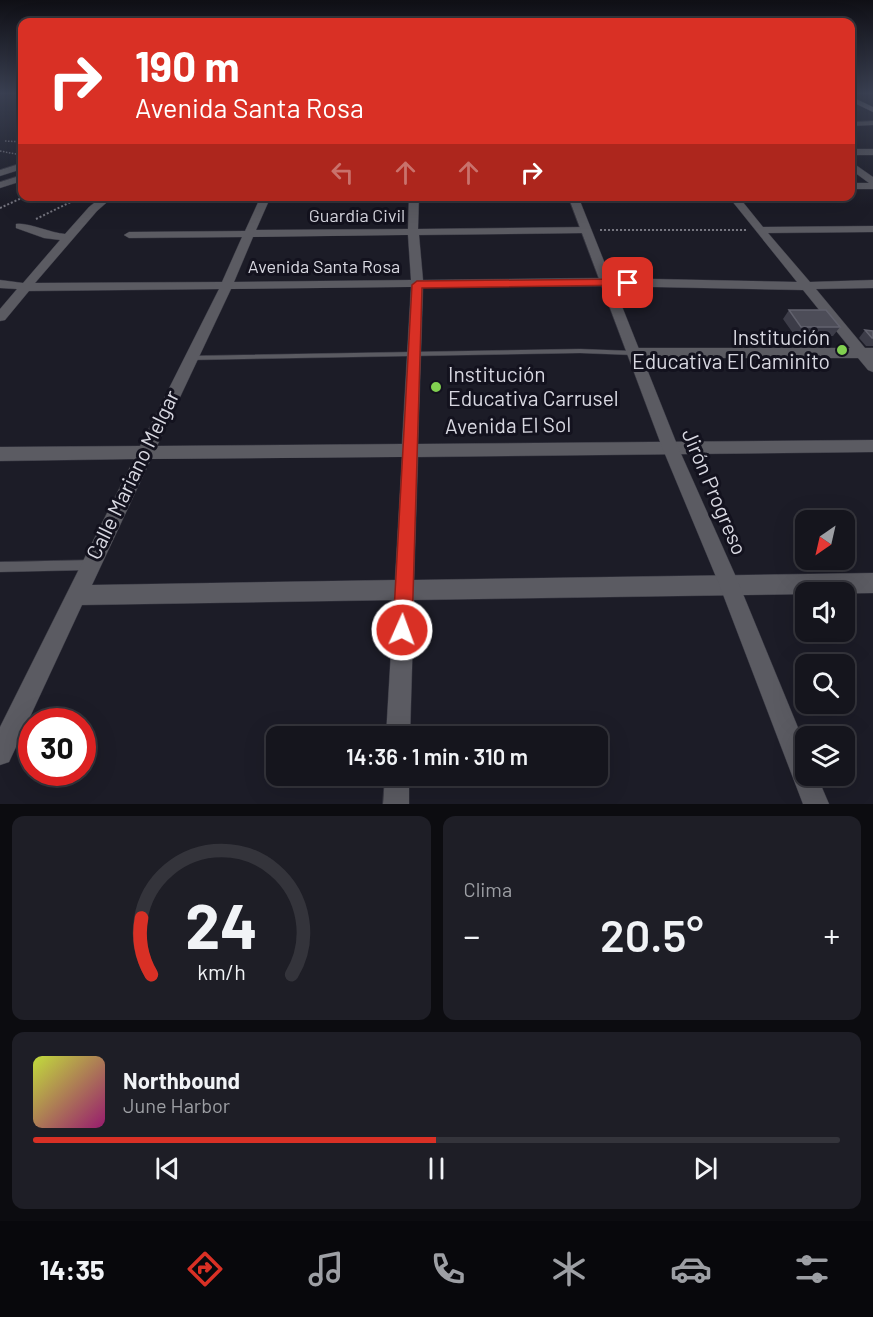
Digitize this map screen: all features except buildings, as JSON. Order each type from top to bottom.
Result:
[{"type":"street","points":[[855,152],[873,152]]},
{"type":"street","points":[[0,174],[18,167]]},
{"type":"street","points":[[855,168],[873,184]]},
{"type":"street","points":[[0,185],[18,178]]},
{"type":"street","points":[[855,186],[873,184]]},
{"type":"street","points":[[0,317],[93,209],[103,201]]},
{"type":"street","name":"Calle Mariano Melgar","points":[[0,753],[226,286],[264,201]]},
{"type":"street","points":[[398,726],[417,285],[413,232],[414,201]]},
{"type":"street","name":"Jirón Progreso","points":[[575,201],[670,447],[729,584],[816,804]]},
{"type":"street","points":[[736,201],[806,286],[868,353],[873,367]]},
{"type":"street","points":[[20,226],[48,236],[70,238]]},
{"type":"street","points":[[760,230],[873,229]]},
{"type":"street","name":"Guardia Civil","points":[[129,235],[585,230]]},
{"type":"street","name":"Avenida Santa Rosa","points":[[0,284],[27,287],[606,282],[806,286],[873,284]]},
{"type":"street","points":[[633,353],[868,353]]},
{"type":"street","name":"Avenida El Sol","points":[[0,454],[873,446]]},
{"type":"street","points":[[76,595],[404,588],[873,583]]},
{"type":"street","points":[[396,804],[397,786]]},
{"type":"lane","points":[[190,358],[580,351],[633,353]]},
{"type":"lane","points":[[0,567],[90,564]]},
{"type":"path","points":[[5,141],[18,142]]},
{"type":"path","points":[[0,151],[18,154]]},
{"type":"path","points":[[0,208],[18,200]]},
{"type":"path","points":[[20,226],[72,201]]},
{"type":"path","points":[[585,230],[760,230]]},
{"type":"place","name":"Institución Educativa El Caminito","points":[[842,350]]},
{"type":"place","name":"Institución Educativa Carrusel","points":[[436,387]]},
{"type":"route","points":[[402,630],[417,285],[628,283]]}]
